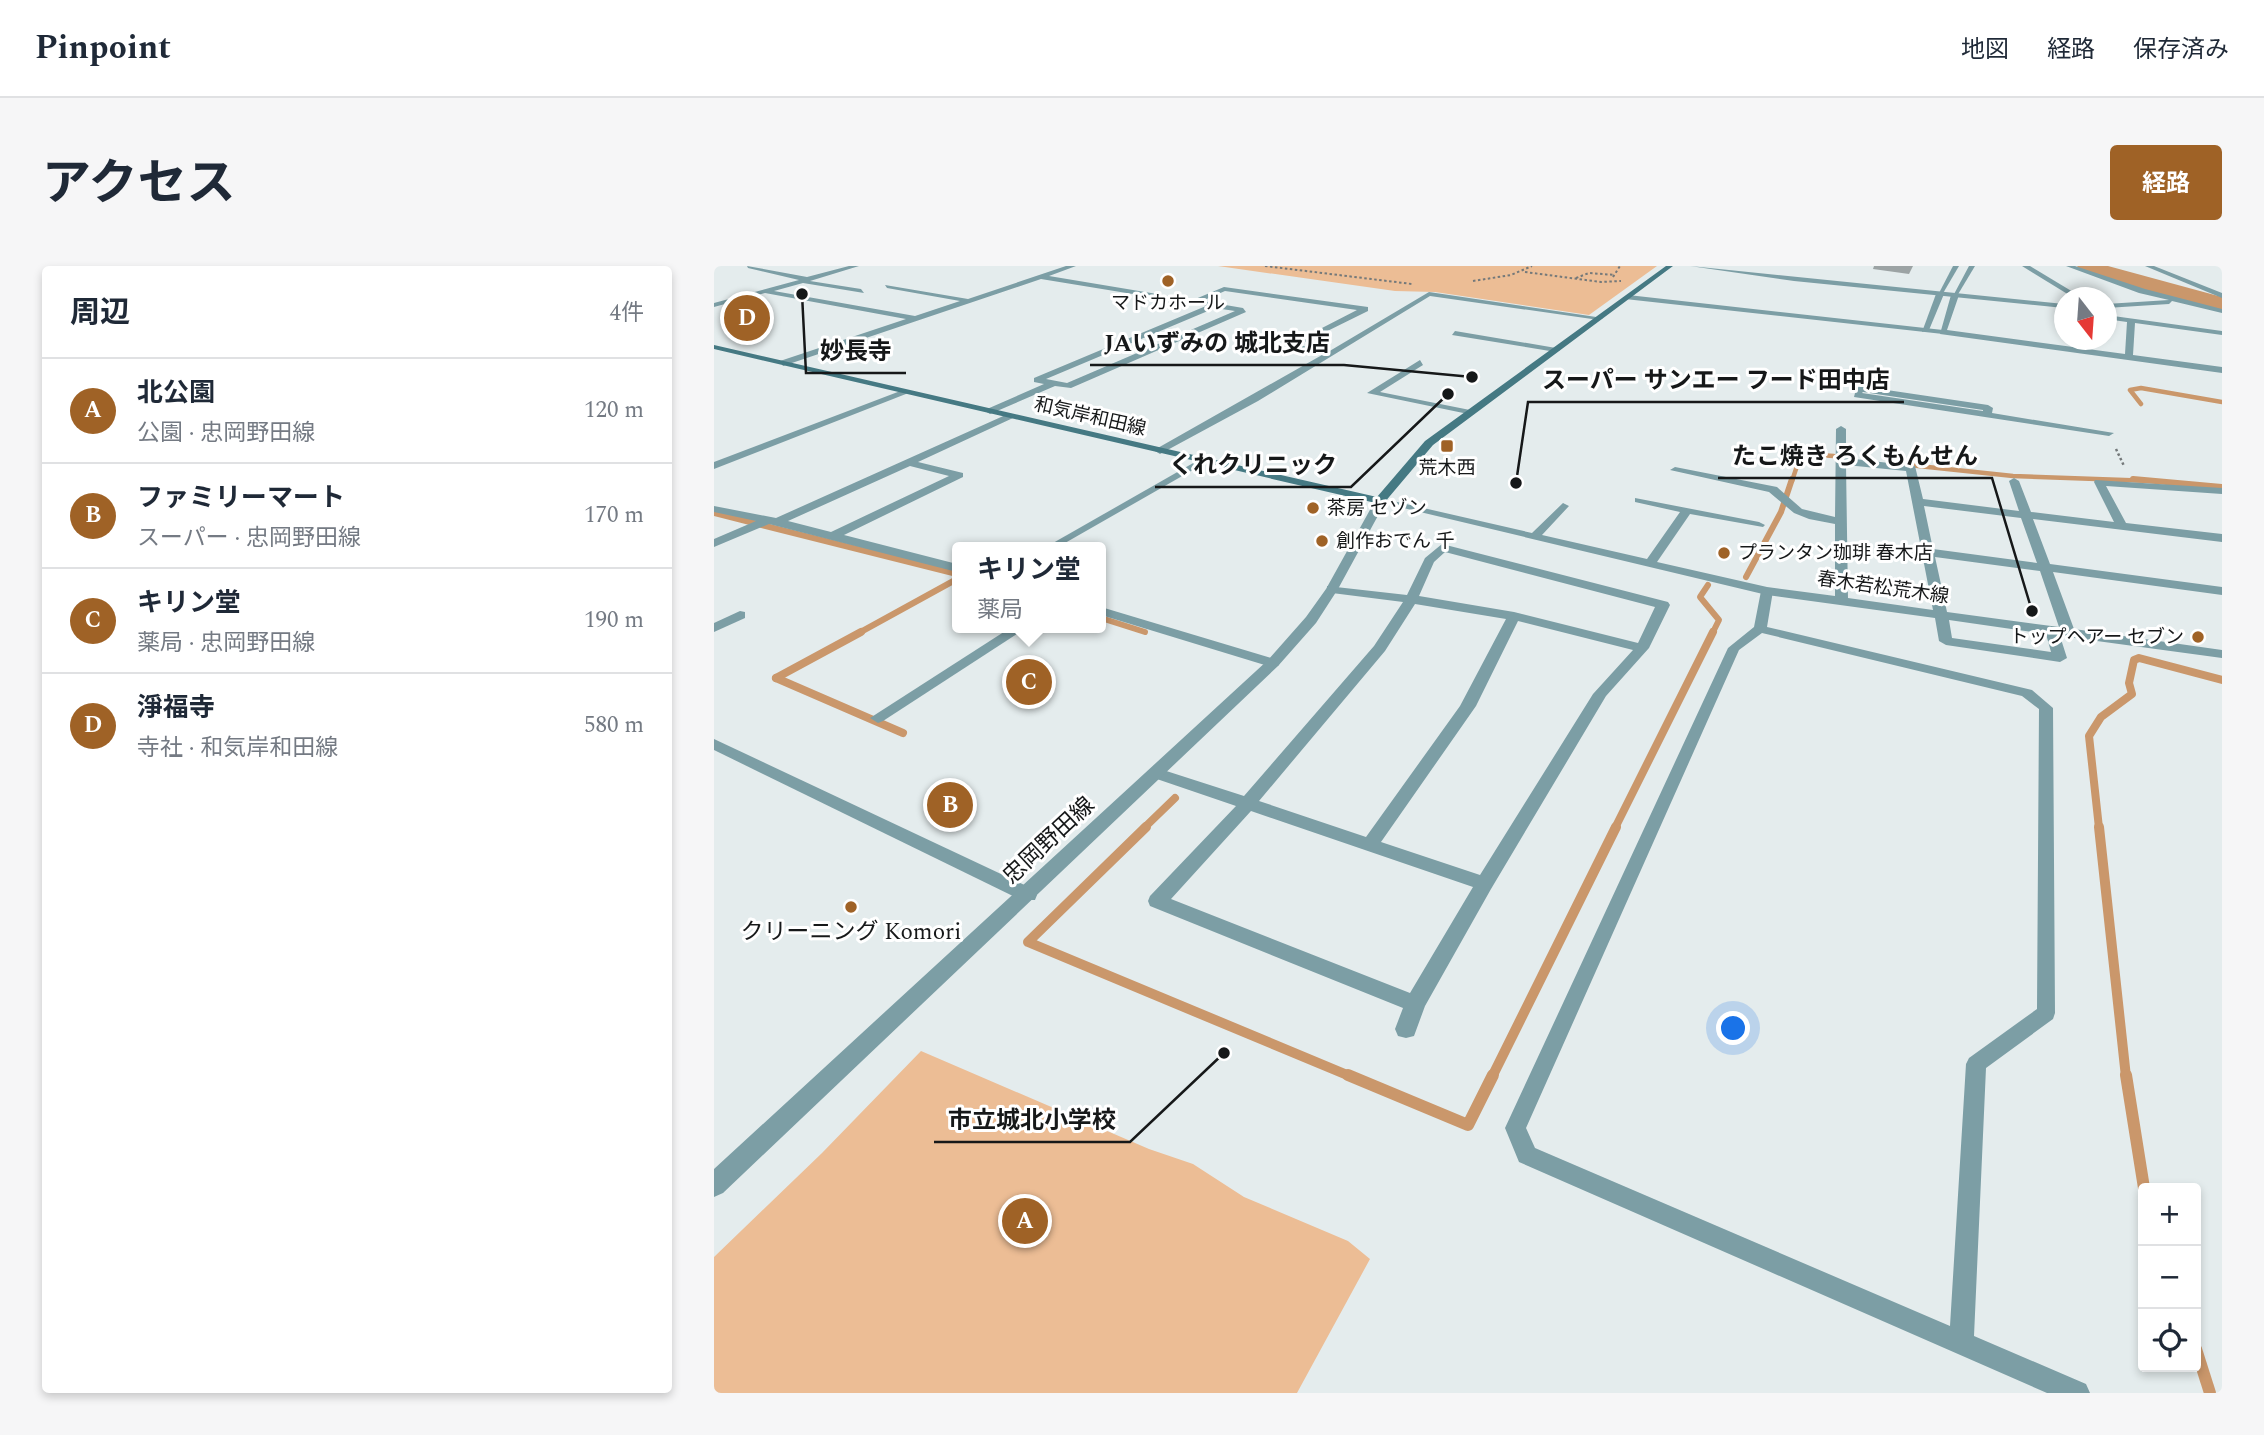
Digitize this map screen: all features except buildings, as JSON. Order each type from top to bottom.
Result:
[{"type":"main road","points":[[1380,501],[1429,443],[1671,266]]},
{"type":"main road","name":"和気岸和田線","points":[[714,347],[1380,501]]},
{"type":"street","points":[[714,305],[856,266]]},
{"type":"street","points":[[783,363],[1073,266]]},
{"type":"street","points":[[1693,266],[2054,305]]},
{"type":"street","points":[[2025,266],[2061,287]]},
{"type":"street","points":[[2069,266],[2116,283],[2222,311]]},
{"type":"street","points":[[2148,266],[2221,297]]},
{"type":"street","points":[[750,267],[861,291]]},
{"type":"street","points":[[1041,277],[1215,305],[1242,310],[1068,386],[1052,384],[1037,380],[1215,305]]},
{"type":"street","points":[[887,286],[968,301]]},
{"type":"street","points":[[1194,302],[1224,289],[1374,310]]},
{"type":"street","points":[[764,292],[915,318]]},
{"type":"street","points":[[1160,451],[1255,399],[1429,294],[1599,318]]},
{"type":"street","points":[[1925,330],[1940,294]]},
{"type":"street","points":[[1944,332],[1955,295]]},
{"type":"street","points":[[1628,297],[1944,332],[2222,370]]},
{"type":"street","points":[[2117,305],[2221,297]]},
{"type":"street","points":[[1327,354],[1291,346],[1364,309]]},
{"type":"street","points":[[1385,312],[1396,313]]},
{"type":"street","points":[[2117,319],[2222,333]]},
{"type":"street","points":[[2129,356],[2131,322]]},
{"type":"street","points":[[1455,333],[1556,350]]},
{"type":"street","points":[[1143,335],[1172,341]]},
{"type":"street","points":[[1420,363],[1373,393],[1470,413]]},
{"type":"street","points":[[990,411],[1052,384]]},
{"type":"street","points":[[1987,414],[1989,408],[1860,389],[1857,395],[2109,433]]},
{"type":"street","points":[[714,466],[906,392]]},
{"type":"street","points":[[714,543],[773,521],[1010,416]]},
{"type":"street","points":[[1841,602],[1842,429]]},
{"type":"street","points":[[1841,461],[1912,468],[1945,641],[2060,658],[2052,631]]},
{"type":"street","points":[[833,536],[959,475],[908,462]]},
{"type":"street","points":[[1675,470],[1773,488],[1809,516],[1841,521]]},
{"type":"street","points":[[2014,481],[2068,633]]},
{"type":"street","points":[[2122,526],[2099,482],[2222,491]]},
{"type":"street","points":[[1639,500],[1759,525]]},
{"type":"street","name":"春木若松荒木線","points":[[1380,501],[1767,591],[2222,654]]},
{"type":"street","name":"忠岡野田線","points":[[714,1185],[1028,895],[1273,663],[1311,620],[1332,589],[1380,501]]},
{"type":"street","points":[[1918,502],[2222,538]]},
{"type":"street","points":[[1534,537],[1563,506]]},
{"type":"street","points":[[714,509],[773,521],[952,567]]},
{"type":"street","points":[[1648,565],[1687,510]]},
{"type":"street","points":[[1406,1029],[1415,1004],[1484,884],[1600,694],[1642,648],[1663,605],[1442,548],[1429,561],[1411,599],[1380,648],[1249,802],[1157,901],[1415,1004]]},
{"type":"street","points":[[1928,552],[2222,590]]},
{"type":"street","points":[[1332,589],[1514,616],[1642,648]]},
{"type":"street","points":[[1106,613],[1273,663]]},
{"type":"street","points":[[714,628],[740,615]]},
{"type":"street","points":[[1371,843],[1453,729],[1502,646],[1514,616]]},
{"type":"street","points":[[878,718],[1011,633]]},
{"type":"street","points":[[716,747],[1028,895]]},
{"type":"street","points":[[1157,773],[1371,843],[1484,884]]},
{"type":"lane","points":[[1940,294],[1956,266]]},
{"type":"lane","points":[[1955,295],[1972,266]]},
{"type":"lane","points":[[1060,542],[1202,461]]},
{"type":"lane","points":[[1767,591],[1760,629],[1734,648],[1514,1128],[1527,1154],[2077,1393]]},
{"type":"lane","points":[[1760,629],[2026,693],[2046,708],[2046,1013],[1976,1064],[1961,1344]]},
{"type":"path","points":[[1265,266],[1419,284]]},
{"type":"path","points":[[1524,272],[1532,266]]},
{"type":"path","points":[[1473,281],[1524,272],[1601,282],[1615,275],[1620,266]]},
{"type":"path","points":[[1575,278],[1594,272],[1615,275]]},
{"type":"path","points":[[2109,433],[2125,468]]},
{"type":"shaded area","points":[[1218,266],[1657,266],[1589,315],[1435,292],[1395,291]]},
{"type":"shaded area","points":[[921,1051],[1149,1149],[1193,1164],[1244,1197],[1348,1241],[1370,1259],[1297,1393],[714,1393],[714,1257],[822,1153]]},
{"type":"waterway","points":[[2087,266],[2136,282],[2222,304]]},
{"type":"waterway","points":[[2141,404],[2130,390],[2141,388],[2222,402]]},
{"type":"waterway","points":[[1792,481],[1801,454],[1834,456]]},
{"type":"waterway","points":[[1890,463],[2013,476],[2153,481]]},
{"type":"waterway","points":[[1746,577],[1781,512],[1792,479]]},
{"type":"waterway","points":[[2133,479],[2222,487]]},
{"type":"waterway","points":[[714,513],[952,573]]},
{"type":"waterway","points":[[857,634],[952,582]]},
{"type":"waterway","points":[[1615,828],[1719,620],[1700,597],[1708,585]]},
{"type":"waterway","points":[[1106,620],[1145,632]]},
{"type":"waterway","points":[[861,632],[776,678],[903,733]]},
{"type":"waterway","points":[[2099,828],[2089,736],[2101,717],[2132,694],[2129,683],[2134,660],[2139,658],[2222,680]]},
{"type":"waterway","points":[[1144,828],[1175,798]]},
{"type":"waterway","points":[[1146,827],[1028,942],[1352,1077]]},
{"type":"waterway","points":[[1492,1077],[1616,827]]},
{"type":"waterway","points":[[2099,827],[2126,1077]]},
{"type":"waterway","points":[[1348,1075],[1468,1125],[1492,1077]]},
{"type":"waterway","points":[[2126,1075],[2143,1183]]},
{"type":"waterway","points":[[2201,1365],[2210,1393]]},
{"type":"place","name":"マドカホール","points":[[1168,281]]},
{"type":"place","name":"妙長寺","points":[[802,294]]},
{"type":"place","name":"淨福寺","points":[[747,318]]},
{"type":"place","name":"JAいずみの 城北支店","points":[[1472,377]]},
{"type":"place","name":"くれクリニック","points":[[1448,394]]},
{"type":"place","name":"荒木西","points":[[1447,446]]},
{"type":"place","name":"スーパー サンエー フード田中店","points":[[1516,483]]},
{"type":"place","name":"茶房 セゾン","points":[[1313,508]]},
{"type":"place","name":"創作おでん 千","points":[[1322,541]]},
{"type":"place","name":"プランタン珈琲 春木店","points":[[1724,553]]},
{"type":"place","name":"たこ焼き ろくもんせん","points":[[2032,611]]},
{"type":"place","name":"トップヘアー セブン","points":[[2198,637]]},
{"type":"place","name":"キリン堂","points":[[1029,682]]},
{"type":"place","name":"ファミリーマート","points":[[950,805]]},
{"type":"place","name":"クリーニング Komori","points":[[851,907]]},
{"type":"place","name":"市立城北小学校","points":[[1224,1053]]},
{"type":"place","name":"北公園","points":[[1025,1221]]}]
